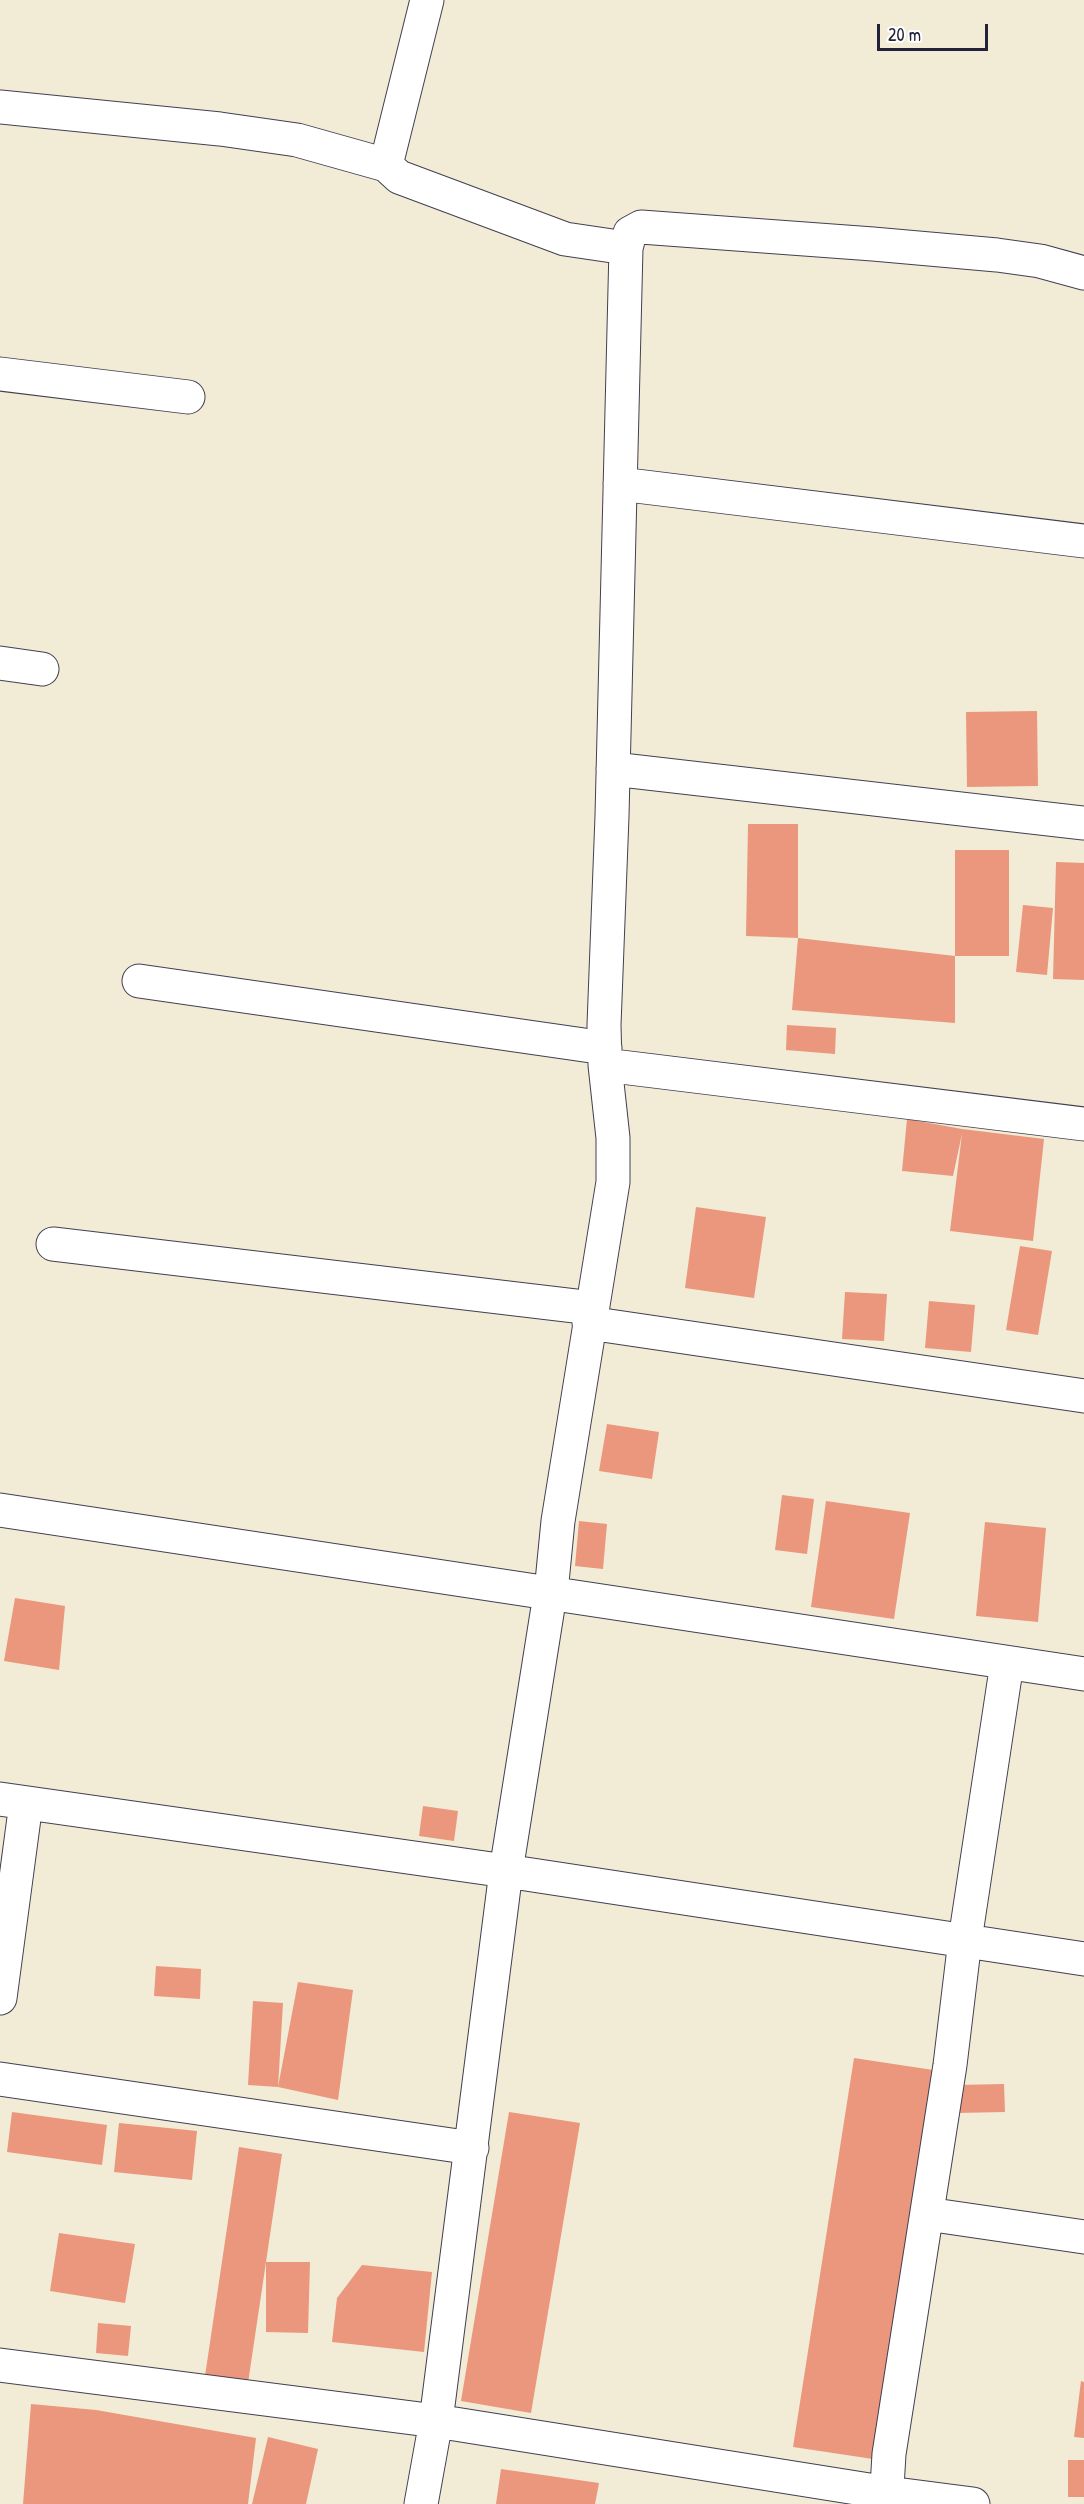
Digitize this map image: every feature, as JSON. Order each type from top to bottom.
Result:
[{"type":"street","points":[[386,165],[427,0]]},
{"type":"street","points":[[0,107],[220,129],[297,141],[386,165],[399,177],[564,239],[626,248]]},
{"type":"street","points":[[422,2504],[436,2421],[506,1871],[550,1593],[558,1521],[613,1182],[613,1138],[605,1057],[626,248],[630,233],[641,228],[873,244],[997,255],[1040,261],[1084,273]]},
{"type":"street","points":[[0,374],[188,397]]},
{"type":"street","points":[[620,484],[1084,541]]},
{"type":"street","points":[[0,663],[42,669]]},
{"type":"street","points":[[613,769],[1084,823]]},
{"type":"street","points":[[139,981],[605,1057],[1084,1124]]},
{"type":"street","points":[[53,1244],[591,1316],[1084,1396]]},
{"type":"street","points":[[0,1510],[1084,1674]]},
{"type":"street","points":[[887,2498],[889,2454],[950,2066],[965,1940],[1007,1663]]},
{"type":"street","points":[[0,1998],[13,1801],[506,1871],[1084,1959]]},
{"type":"street","points":[[0,2079],[472,2148]]},
{"type":"street","points":[[927,2214],[1084,2237]]},
{"type":"street","points":[[0,2365],[436,2421],[887,2498],[973,2504]]},
{"type":"building","points":[[1037,711],[1038,786],[967,787],[966,712]]},
{"type":"building","points":[[748,824],[798,824],[798,938],[746,936]]},
{"type":"building","points":[[955,850],[1009,850],[1009,956],[955,956]]},
{"type":"building","points":[[1056,862],[1084,863],[1084,980],[1053,979]]},
{"type":"building","points":[[1023,905],[1053,908],[1047,975],[1016,972]]},
{"type":"building","points":[[798,938],[955,956],[955,1023],[792,1010]]},
{"type":"building","points":[[787,1025],[836,1028],[835,1054],[786,1050]]},
{"type":"building","points":[[907,1119],[962,1129],[1044,1139],[1033,1241],[950,1231],[962,1134],[953,1176],[902,1171]]},
{"type":"building","points":[[696,1207],[766,1217],[754,1298],[685,1288]]},
{"type":"building","points":[[1020,1246],[1052,1251],[1038,1335],[1006,1330]]},
{"type":"building","points":[[845,1292],[887,1294],[884,1341],[842,1339]]},
{"type":"building","points":[[929,1301],[975,1305],[971,1352],[925,1348]]},
{"type":"building","points":[[607,1424],[659,1432],[652,1479],[599,1471]]},
{"type":"building","points":[[782,1495],[814,1499],[807,1554],[775,1550]]},
{"type":"building","points":[[826,1501],[910,1513],[894,1619],[811,1607]]},
{"type":"building","points":[[579,1521],[607,1524],[603,1569],[575,1566]]},
{"type":"building","points":[[985,1522],[1046,1528],[1038,1622],[976,1616]]},
{"type":"building","points":[[15,1598],[65,1606],[59,1670],[4,1661]]},
{"type":"building","points":[[423,1806],[458,1811],[454,1841],[419,1836]]},
{"type":"building","points":[[156,1966],[201,1969],[200,1999],[154,1996]]},
{"type":"building","points":[[298,1982],[353,1990],[338,2100],[278,2087]]},
{"type":"building","points":[[253,2001],[283,2003],[278,2087],[248,2085]]},
{"type":"building","points":[[854,2058],[933,2070],[873,2459],[793,2447]]},
{"type":"building","points":[[1004,2084],[1005,2112],[957,2113],[957,2085]]},
{"type":"building","points":[[12,2112],[107,2125],[102,2165],[7,2152]]},
{"type":"building","points":[[509,2112],[580,2123],[531,2413],[461,2401]]},
{"type":"building","points":[[119,2123],[197,2131],[192,2180],[114,2172]]},
{"type":"building","points":[[239,2147],[282,2154],[248,2383],[205,2376]]},
{"type":"building","points":[[59,2233],[135,2244],[125,2303],[50,2291]]},
{"type":"building","points":[[266,2262],[310,2262],[308,2333],[266,2332]]},
{"type":"building","points":[[362,2265],[432,2272],[424,2352],[332,2342],[337,2298]]},
{"type":"building","points":[[98,2323],[131,2326],[128,2356],[96,2353]]},
{"type":"building","points":[[1081,2381],[1084,2382],[1084,2438],[1074,2437]]},
{"type":"building","points":[[31,2404],[96,2410],[256,2438],[248,2504],[23,2504]]},
{"type":"building","points":[[268,2437],[318,2449],[306,2504],[252,2504]]},
{"type":"building","points":[[1068,2460],[1084,2460],[1084,2497],[1068,2497]]},
{"type":"building","points":[[501,2469],[599,2483],[595,2504],[496,2504]]}]
